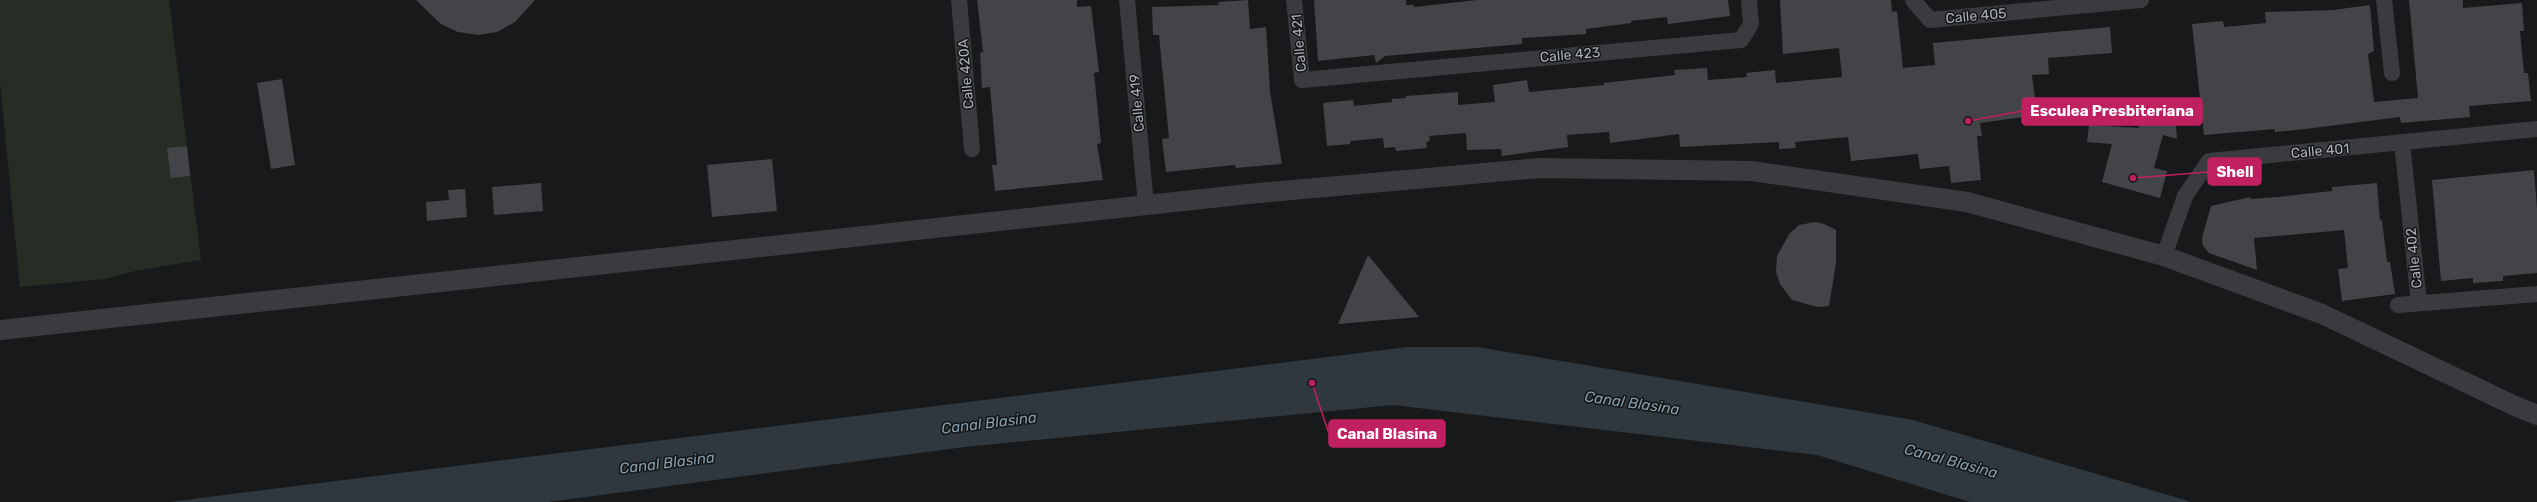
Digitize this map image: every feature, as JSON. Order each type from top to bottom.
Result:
[{"type":"street","name":"Calle 420A","points":[[959,0],[972,149]]},
{"type":"street","name":"Calle 419","points":[[1127,0],[1146,205]]},
{"type":"street","name":"Calle 421","points":[[1294,0],[1302,80],[1379,72]]},
{"type":"street","name":"Calle 423","points":[[1379,72],[1741,40],[1751,24],[1749,0]]},
{"type":"street","name":"Calle 405","points":[[1913,0],[1930,20],[2141,0]]},
{"type":"street","points":[[2384,0],[2392,73]]},
{"type":"street","name":"Calle 401","points":[[2164,256],[2185,196],[2209,161],[2537,129]]},
{"type":"street","name":"Calle 402","points":[[2402,143],[2419,303],[2537,294]]},
{"type":"street","points":[[0,330],[1146,205],[1540,168],[1752,172],[1967,202],[2164,256],[2322,314],[2515,406],[2537,415]]},
{"type":"street","points":[[2398,305],[2419,303]]},
{"type":"shaded area","points":[[0,0],[169,0],[201,260],[135,271],[105,279],[20,287],[0,83]]},
{"type":"water","points":[[1407,347],[1477,347],[1913,420],[2192,502],[1970,502],[1817,455],[1393,405],[965,447],[548,502],[169,502]]},
{"type":"building","points":[[416,0],[535,0],[515,22],[497,32],[478,35],[458,32],[441,24]]},
{"type":"building","points":[[977,0],[1077,0],[1077,7],[1091,6],[1099,72],[1094,73],[1101,143],[1097,144],[1103,180],[995,191],[992,165],[997,165],[990,87],[982,88],[980,53],[983,52]]},
{"type":"building","points":[[1248,0],[1250,29],[1266,27],[1270,91],[1282,164],[1236,168],[1235,165],[1166,172],[1162,139],[1169,138],[1159,35],[1153,35],[1152,7],[1219,5],[1218,2]]},
{"type":"building","points":[[1314,0],[1406,0],[1406,5],[1414,5],[1414,7],[1477,0],[1728,0],[1730,16],[1668,24],[1667,17],[1631,21],[1631,23],[1586,29],[1586,34],[1522,38],[1522,44],[1385,56],[1376,63],[1374,55],[1318,61]]},
{"type":"building","points":[[1780,0],[1891,0],[1892,12],[1897,11],[1903,68],[1935,65],[1933,43],[2110,27],[2112,53],[2048,58],[2049,74],[2032,75],[2037,115],[1980,123],[1982,136],[1977,136],[1981,180],[1951,183],[1949,166],[1920,169],[1918,154],[1851,161],[1848,137],[1795,142],[1796,148],[1779,149],[1779,142],[1680,147],[1679,134],[1610,143],[1609,132],[1567,135],[1568,147],[1502,156],[1501,149],[1467,150],[1466,133],[1429,136],[1430,141],[1426,142],[1427,148],[1396,151],[1395,147],[1384,148],[1383,138],[1350,141],[1350,144],[1327,146],[1323,103],[1353,100],[1354,106],[1392,102],[1392,99],[1406,98],[1406,96],[1458,92],[1458,105],[1495,102],[1493,85],[1527,80],[1529,92],[1604,85],[1604,83],[1675,75],[1674,70],[1707,68],[1708,80],[1747,77],[1746,73],[1775,70],[1776,83],[1842,77],[1839,48],[1783,54]]},
{"type":"building","points":[[2409,0],[2463,0],[2463,8],[2522,3],[2524,31],[2520,31],[2524,73],[2528,73],[2531,101],[2469,106],[2470,117],[2401,123],[2400,117],[2275,132],[2275,129],[2204,135],[2192,24],[2223,21],[2224,27],[2266,23],[2265,12],[2333,10],[2370,5],[2374,51],[2368,54],[2374,102],[2418,98]]},
{"type":"building","points":[[282,79],[295,165],[271,169],[257,83]]},
{"type":"building","points":[[2175,115],[2177,139],[2163,135],[2154,168],[2167,171],[2160,198],[2102,182],[2112,144],[2087,142],[2089,125],[2139,128],[2139,116]]},
{"type":"building","points":[[187,146],[190,176],[171,178],[167,148]]},
{"type":"building","points":[[772,159],[777,211],[712,217],[707,165]]},
{"type":"building","points":[[2534,170],[2537,209],[2537,273],[2503,276],[2503,281],[2473,283],[2473,278],[2441,281],[2432,180]]},
{"type":"building","points":[[541,183],[543,211],[494,215],[492,187]]},
{"type":"building","points":[[2377,183],[2380,221],[2382,220],[2387,262],[2390,262],[2395,294],[2342,301],[2338,269],[2348,268],[2344,230],[2254,238],[2257,270],[2209,253],[2203,246],[2202,238],[2211,206],[2250,197],[2250,199],[2278,197],[2332,191],[2332,187]]},
{"type":"building","points":[[465,189],[467,217],[427,221],[426,202],[449,200],[448,190]]},
{"type":"building","points":[[1815,222],[1824,224],[1836,230],[1836,263],[1829,306],[1817,307],[1792,300],[1780,284],[1776,272],[1777,256],[1789,234],[1799,225]]},
{"type":"building","points":[[1368,255],[1419,317],[1338,324]]},
{"type":"place","name":"Esculea Presbiteriana","points":[[1968,121]]},
{"type":"place","name":"Shell","points":[[2133,178]]},
{"type":"place","name":"Canal Blasina","points":[[1312,383]]}]
